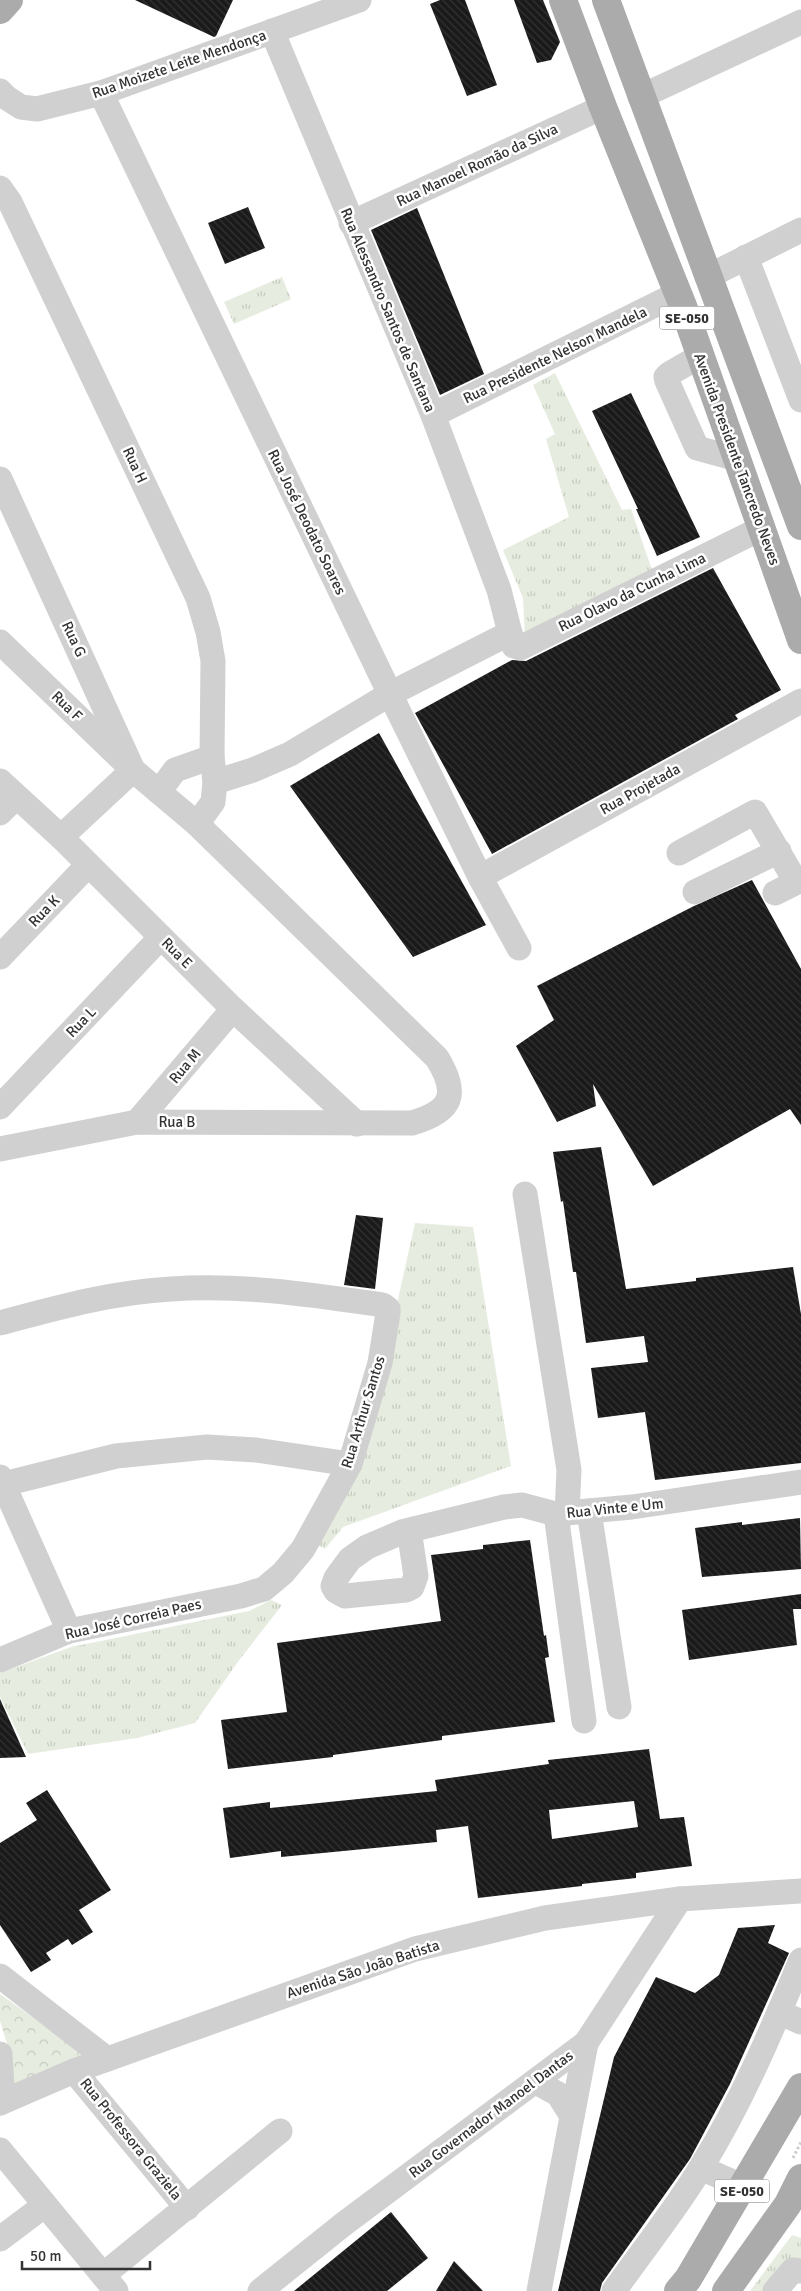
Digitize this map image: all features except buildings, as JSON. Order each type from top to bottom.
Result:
[{"type":"main road","points":[[0,10],[9,0]]},
{"type":"main road","name":"Avenida Presidente Tancredo Neves","points":[[563,0],[602,107],[677,294],[801,640]]},
{"type":"main road","name":"SE-050","points":[[606,0],[640,97],[801,526]]},
{"type":"main road","name":"SE-050","points":[[678,2291],[688,2279],[744,2187],[801,2087]]},
{"type":"main road","name":"SE-050","points":[[726,2291],[795,2208],[801,2178]]},
{"type":"street","name":"Rua Moizete Leite Mendonça","points":[[0,91],[21,107],[37,109],[101,94],[359,0]]},
{"type":"street","points":[[640,97],[801,22]]},
{"type":"street","name":"Rua Alessandro Santos de Santana","points":[[272,32],[433,415],[499,590],[510,633]]},
{"type":"street","name":"Rua José Deodato Soares","points":[[101,94],[390,694],[480,877],[518,948]]},
{"type":"street","name":"Rua Manoel Romão da Silva","points":[[351,223],[602,107]]},
{"type":"street","name":"Rua H","points":[[0,188],[10,202],[198,598],[208,632],[213,661],[212,757],[215,782],[213,802],[197,824]]},
{"type":"street","points":[[707,277],[801,230]]},
{"type":"street","points":[[746,257],[801,400]]},
{"type":"street","name":"Rua Presidente Nelson Mandela","points":[[433,415],[677,294]]},
{"type":"street","points":[[700,356],[669,374],[666,377],[667,381],[697,448],[736,459]]},
{"type":"street","name":"Rua G","points":[[3,493],[133,770],[197,824]]},
{"type":"street","name":"Rua Olavo da Cunha Lima","points":[[510,633],[514,646],[520,648],[762,528]]},
{"type":"street","points":[[215,782],[253,770],[290,754],[390,694],[510,633]]},
{"type":"street","name":"Rua F","points":[[0,642],[133,770]]},
{"type":"street","name":"Rua Projetada","points":[[480,877],[801,701]]},
{"type":"street","points":[[159,792],[175,770],[212,757]]},
{"type":"street","points":[[61,837],[133,770]]},
{"type":"street","name":"Rua E","points":[[5,797],[61,837],[233,1009],[356,1124]]},
{"type":"street","points":[[679,853],[755,812],[790,874],[695,892]]},
{"type":"street","name":"Rua B","points":[[5,1144],[137,1122],[356,1124],[412,1122],[439,1112],[447,1104],[450,1095],[447,1074],[437,1058],[197,824]]},
{"type":"street","name":"Rua K","points":[[0,957],[88,865]]},
{"type":"street","name":"Rua L","points":[[0,1107],[161,938]]},
{"type":"street","name":"Rua M","points":[[137,1122],[233,1009]]},
{"type":"street","points":[[525,1194],[569,1470],[584,1721]]},
{"type":"street","name":"Rua Arthur Santos","points":[[0,1323],[86,1300],[171,1288],[276,1290],[386,1306],[388,1312],[380,1363],[350,1464],[303,1549],[283,1573],[264,1589],[241,1596]]},
{"type":"street","points":[[69,1631],[1,1482],[116,1456],[207,1447],[256,1450],[350,1464]]},
{"type":"street","name":"Rua Vinte e Um","points":[[405,1531],[511,1506],[528,1506],[571,1513],[801,1482]]},
{"type":"street","points":[[571,1513],[619,1707]]},
{"type":"street","name":"Rua José Correia Paes","points":[[0,1660],[69,1631],[241,1596]]},
{"type":"street","name":"Avenida São João Batista","points":[[0,2103],[74,2071],[416,1949],[545,1918],[680,1899],[719,1888],[801,1891]]},
{"type":"street","name":"Rua Governador Manoel Dantas","points":[[260,2291],[345,2223],[586,2043],[680,1899]]},
{"type":"street","points":[[614,2291],[701,2168],[790,2017],[801,1960]]},
{"type":"street","points":[[0,1976],[107,2059]]},
{"type":"street","points":[[539,2291],[586,2043]]},
{"type":"street","points":[[0,2054],[2,2082],[0,2103]]},
{"type":"street","name":"Rua Professora Graziela","points":[[74,2071],[187,2208]]},
{"type":"street","points":[[536,2082],[558,2094],[565,2102],[572,2116]]},
{"type":"street","points":[[0,2150],[109,2283],[187,2208],[280,2131]]},
{"type":"street","points":[[701,2168],[744,2187]]},
{"type":"street","points":[[0,2239],[45,2205]]},
{"type":"street","points":[[775,2291],[793,2270],[801,2271]]},
{"type":"green space","points":[[282,277],[291,299],[234,324],[224,302]]},
{"type":"green space","points":[[555,373],[622,510],[631,509],[652,570],[525,639],[523,598],[503,550],[569,517],[546,439],[555,434],[533,385]]},
{"type":"green space","points":[[415,1223],[473,1227],[511,1466],[343,1527],[325,1549],[315,1544],[364,1452]]},
{"type":"green space","points":[[271,1600],[282,1605],[237,1663],[195,1723],[137,1738],[28,1754],[0,1697],[0,1673],[71,1647],[249,1611]]},
{"type":"green space","points":[[0,1994],[90,2058],[14,2086],[9,2050],[0,2021]]},
{"type":"green space","points":[[792,2235],[801,2238],[801,2263],[767,2291],[750,2291]]}]
